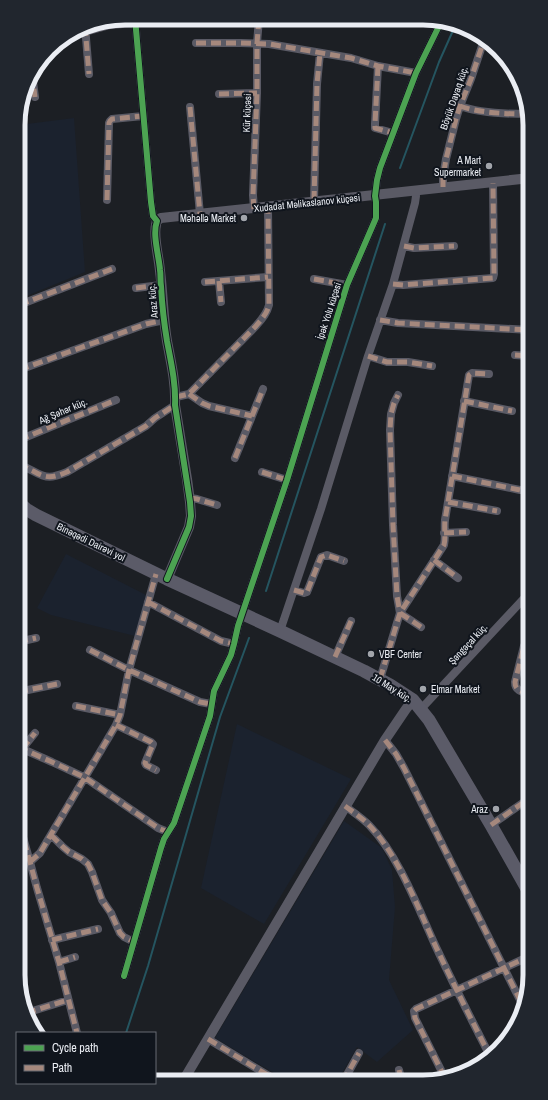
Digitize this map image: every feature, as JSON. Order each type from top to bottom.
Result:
[{"type":"main road","name":"Binəqədi Dairəvi yol","points":[[25,508],[36,515],[161,576]]},
{"type":"main road","name":"10 May küç.","points":[[161,576],[380,679],[401,692],[417,705],[429,720],[523,882]]},
{"type":"street","name":"Araz küç.","points":[[135,25],[150,202],[153,216],[157,221],[155,235],[164,320],[173,373],[190,498],[191,516],[189,527],[161,576]]},
{"type":"street","name":"Kür küçəsi","points":[[254,209],[253,196],[258,93],[258,25]]},
{"type":"street","name":"İpək Yolu küçəsi","points":[[124,976],[161,848],[164,839],[174,823],[210,716],[214,691],[231,655],[238,626],[287,480],[348,285],[376,218],[375,196],[380,168],[416,73],[439,26]]},
{"type":"street","points":[[85,33],[89,74]]},
{"type":"street","points":[[196,43],[269,44],[351,58],[378,66],[416,73]]},
{"type":"street","name":"Böyük Dayaq küç.","points":[[443,187],[446,159],[460,106],[482,45]]},
{"type":"street","points":[[314,201],[317,84],[320,53]]},
{"type":"street","points":[[378,66],[375,128],[393,133]]},
{"type":"street","points":[[33,85],[35,97]]},
{"type":"street","points":[[219,94],[258,93]]},
{"type":"street","points":[[460,106],[472,110],[522,114]]},
{"type":"street","points":[[190,107],[200,214]]},
{"type":"street","points":[[107,200],[109,123],[112,120],[143,116]]},
{"type":"street","name":"Xudadat Məlikaslanov küçəsi","points":[[157,221],[161,218],[523,179]]},
{"type":"street","points":[[393,284],[403,285],[493,278],[493,183]]},
{"type":"street","points":[[280,631],[321,509],[368,356],[393,284],[415,202],[415,191]]},
{"type":"street","points":[[25,467],[46,478],[56,477],[146,426],[176,401],[189,394],[265,316],[269,305],[268,207]]},
{"type":"street","points":[[404,246],[414,248],[454,246]]},
{"type":"street","points":[[25,303],[112,269]]},
{"type":"street","points":[[204,282],[268,277]]},
{"type":"street","points":[[314,279],[348,285]]},
{"type":"street","points":[[220,281],[221,302]]},
{"type":"street","points":[[136,288],[161,284]]},
{"type":"street","points":[[25,368],[139,326],[164,320]]},
{"type":"street","points":[[380,320],[398,324],[523,330]]},
{"type":"street","points":[[515,355],[523,356]]},
{"type":"street","points":[[368,356],[388,362],[408,362],[432,366]]},
{"type":"street","points":[[380,679],[400,613],[444,545],[445,520],[469,375],[472,372],[489,374]]},
{"type":"street","points":[[235,458],[263,389]]},
{"type":"street","points":[[189,394],[205,405],[252,416]]},
{"type":"street","points":[[398,395],[391,414],[390,430],[397,596],[400,613],[421,627]]},
{"type":"street","name":"Ağ Şəhər küç.","points":[[25,437],[116,400]]},
{"type":"street","points":[[464,401],[512,410]]},
{"type":"street","points":[[262,472],[287,480]]},
{"type":"street","points":[[452,476],[520,490]]},
{"type":"street","points":[[190,498],[216,505]]},
{"type":"street","points":[[448,502],[497,511]]},
{"type":"street","points":[[444,532],[466,532]]},
{"type":"street","points":[[294,590],[304,593],[307,592],[323,555],[344,561]]},
{"type":"street","points":[[434,560],[458,578]]},
{"type":"street","points":[[30,862],[40,853],[116,725],[120,715],[148,602],[161,576]]},
{"type":"street","name":"Şəngəçal küç.","points":[[417,705],[523,600]]},
{"type":"street","points":[[148,602],[221,640],[234,644]]},
{"type":"street","points":[[335,657],[351,620]]},
{"type":"street","points":[[25,640],[36,638]]},
{"type":"street","points":[[90,650],[200,702],[211,704]]},
{"type":"street","points":[[523,650],[521,653],[515,686],[518,690],[523,692]]},
{"type":"street","points":[[25,691],[57,684]]},
{"type":"street","points":[[187,1075],[385,740],[406,709],[417,705]]},
{"type":"street","points":[[76,706],[120,715]]},
{"type":"street","points":[[116,725],[153,744],[146,765],[156,770]]},
{"type":"street","points":[[25,743],[35,733]]},
{"type":"street","points":[[385,740],[396,754],[404,768],[520,1000]]},
{"type":"street","points":[[25,750],[84,777],[158,828],[168,832]]},
{"type":"street","points":[[491,825],[523,803]]},
{"type":"street","points":[[345,806],[367,824],[388,849],[404,879],[456,990],[488,1051]]},
{"type":"street","points":[[51,835],[69,852],[88,864],[102,900],[111,913],[120,934],[134,942]]},
{"type":"street","points":[[25,848],[59,962],[77,1032]]},
{"type":"street","points":[[52,940],[98,930]]},
{"type":"street","points":[[59,962],[75,957]]},
{"type":"street","points":[[443,1073],[415,1018],[414,1011],[523,959]]},
{"type":"street","points":[[32,1011],[68,1000]]},
{"type":"street","points":[[208,1039],[267,1075]]},
{"type":"street","points":[[347,1075],[359,1053]]},
{"type":"street","points":[[399,1070],[400,1075]]},
{"type":"shaded area","points":[[74,118],[85,272],[25,297],[25,124]]},
{"type":"shaded area","points":[[66,554],[146,595],[135,636],[51,615],[37,608]]},
{"type":"shaded area","points":[[237,724],[351,779],[264,924],[201,888]]},
{"type":"shaded area","points":[[344,821],[382,848],[392,870],[395,907],[389,980],[413,1030],[377,1062],[357,1047],[341,1075],[277,1075],[215,1038]]},
{"type":"waterway","points":[[400,168],[439,62],[453,30]]},
{"type":"waterway","points":[[266,591],[385,224]]},
{"type":"waterway","points":[[126,1032],[148,966],[220,717],[249,638]]},
{"type":"marked path","points":[[254,209],[253,195],[258,25]]},
{"type":"marked path","points":[[86,33],[89,74]]},
{"type":"marked path","points":[[196,43],[269,44],[351,58],[378,66],[416,73]]},
{"type":"marked path","points":[[443,187],[446,159],[456,119],[482,45]]},
{"type":"marked path","points":[[314,201],[317,84],[320,53]]},
{"type":"marked path","points":[[378,66],[375,128],[393,133]]},
{"type":"marked path","points":[[33,85],[35,97]]},
{"type":"marked path","points":[[219,94],[257,93]]},
{"type":"marked path","points":[[460,106],[484,112],[522,114]]},
{"type":"marked path","points":[[190,107],[200,214]]},
{"type":"marked path","points":[[107,200],[109,123],[112,119],[143,116]]},
{"type":"marked path","points":[[393,284],[403,285],[493,278],[493,183]]},
{"type":"marked path","points":[[176,397],[189,394],[255,327],[267,311],[269,305],[268,207]]},
{"type":"marked path","points":[[404,246],[414,248],[454,246]]},
{"type":"marked path","points":[[25,303],[112,269]]},
{"type":"marked path","points":[[205,282],[268,277]]},
{"type":"marked path","points":[[314,279],[347,285]]},
{"type":"marked path","points":[[219,281],[221,302]]},
{"type":"marked path","points":[[136,288],[161,285]]},
{"type":"marked path","points":[[25,368],[146,324],[164,320]]},
{"type":"marked path","points":[[380,320],[398,323],[523,330]]},
{"type":"marked path","points":[[515,355],[523,356]]},
{"type":"marked path","points":[[368,356],[387,362],[408,362],[432,366]]},
{"type":"marked path","points":[[421,627],[400,613],[444,545],[445,520],[469,375],[472,373],[489,374]]},
{"type":"marked path","points":[[235,458],[263,389]]},
{"type":"marked path","points":[[189,394],[209,406],[252,416]]},
{"type":"marked path","points":[[380,679],[400,613],[397,596],[393,525],[390,430],[391,414],[398,395]]},
{"type":"marked path","points":[[25,438],[116,400]]},
{"type":"marked path","points":[[464,401],[512,411]]},
{"type":"marked path","points":[[25,467],[38,474],[50,477],[67,472],[146,426],[155,418],[175,405]]},
{"type":"marked path","points":[[262,472],[287,480]]},
{"type":"marked path","points":[[452,476],[520,490]]},
{"type":"marked path","points":[[190,498],[217,505]]},
{"type":"marked path","points":[[448,502],[497,511]]},
{"type":"marked path","points":[[444,533],[466,532]]},
{"type":"marked path","points":[[294,590],[304,593],[307,592],[321,557],[327,555],[344,561]]},
{"type":"marked path","points":[[434,560],[458,578]]},
{"type":"marked path","points":[[30,862],[40,853],[116,725],[120,715],[129,670],[156,574]]},
{"type":"marked path","points":[[148,602],[221,641],[234,644]]},
{"type":"marked path","points":[[335,657],[351,621]]},
{"type":"marked path","points":[[25,640],[36,638]]},
{"type":"marked path","points":[[90,650],[129,670],[200,702],[211,704]]},
{"type":"marked path","points":[[523,650],[515,685],[523,692]]},
{"type":"marked path","points":[[25,691],[57,684]]},
{"type":"marked path","points":[[76,706],[120,715]]},
{"type":"marked path","points":[[116,725],[153,744],[145,763],[156,770]]},
{"type":"marked path","points":[[25,745],[35,733]]},
{"type":"marked path","points":[[385,740],[396,754],[404,768],[520,1000]]},
{"type":"marked path","points":[[25,750],[84,777],[158,828],[168,832]]},
{"type":"marked path","points":[[491,825],[523,803]]},
{"type":"marked path","points":[[345,806],[369,825],[380,838],[399,867],[436,947],[488,1051]]},
{"type":"marked path","points":[[51,835],[69,852],[88,864],[102,900],[111,913],[120,933],[124,937],[134,942]]},
{"type":"marked path","points":[[25,844],[59,962],[77,1032]]},
{"type":"marked path","points":[[52,940],[98,929]]},
{"type":"marked path","points":[[59,962],[75,957]]},
{"type":"marked path","points":[[443,1073],[415,1018],[414,1011],[523,959]]},
{"type":"marked path","points":[[32,1011],[68,1000]]},
{"type":"marked path","points":[[208,1039],[267,1075]]},
{"type":"marked path","points":[[347,1075],[359,1053]]},
{"type":"marked path","points":[[399,1070],[400,1075]]},
{"type":"cycle path","points":[[136,25],[151,202],[153,216],[157,221],[155,239],[160,272],[163,314],[173,373],[175,405],[191,516],[189,527],[167,579]]},
{"type":"cycle path","points":[[124,976],[161,848],[164,839],[174,823],[210,716],[214,691],[231,655],[238,626],[287,480],[347,285],[376,218],[375,196],[380,168],[416,73],[439,26]]},
{"type":"place","name":"A Mart Supermarket","points":[[489,166]]},
{"type":"place","name":"Məhəllə Market","points":[[244,218]]},
{"type":"place","name":"VBF Center","points":[[371,654]]},
{"type":"place","name":"Elmar Market","points":[[423,689]]},
{"type":"place","name":"Araz","points":[[496,809]]}]
